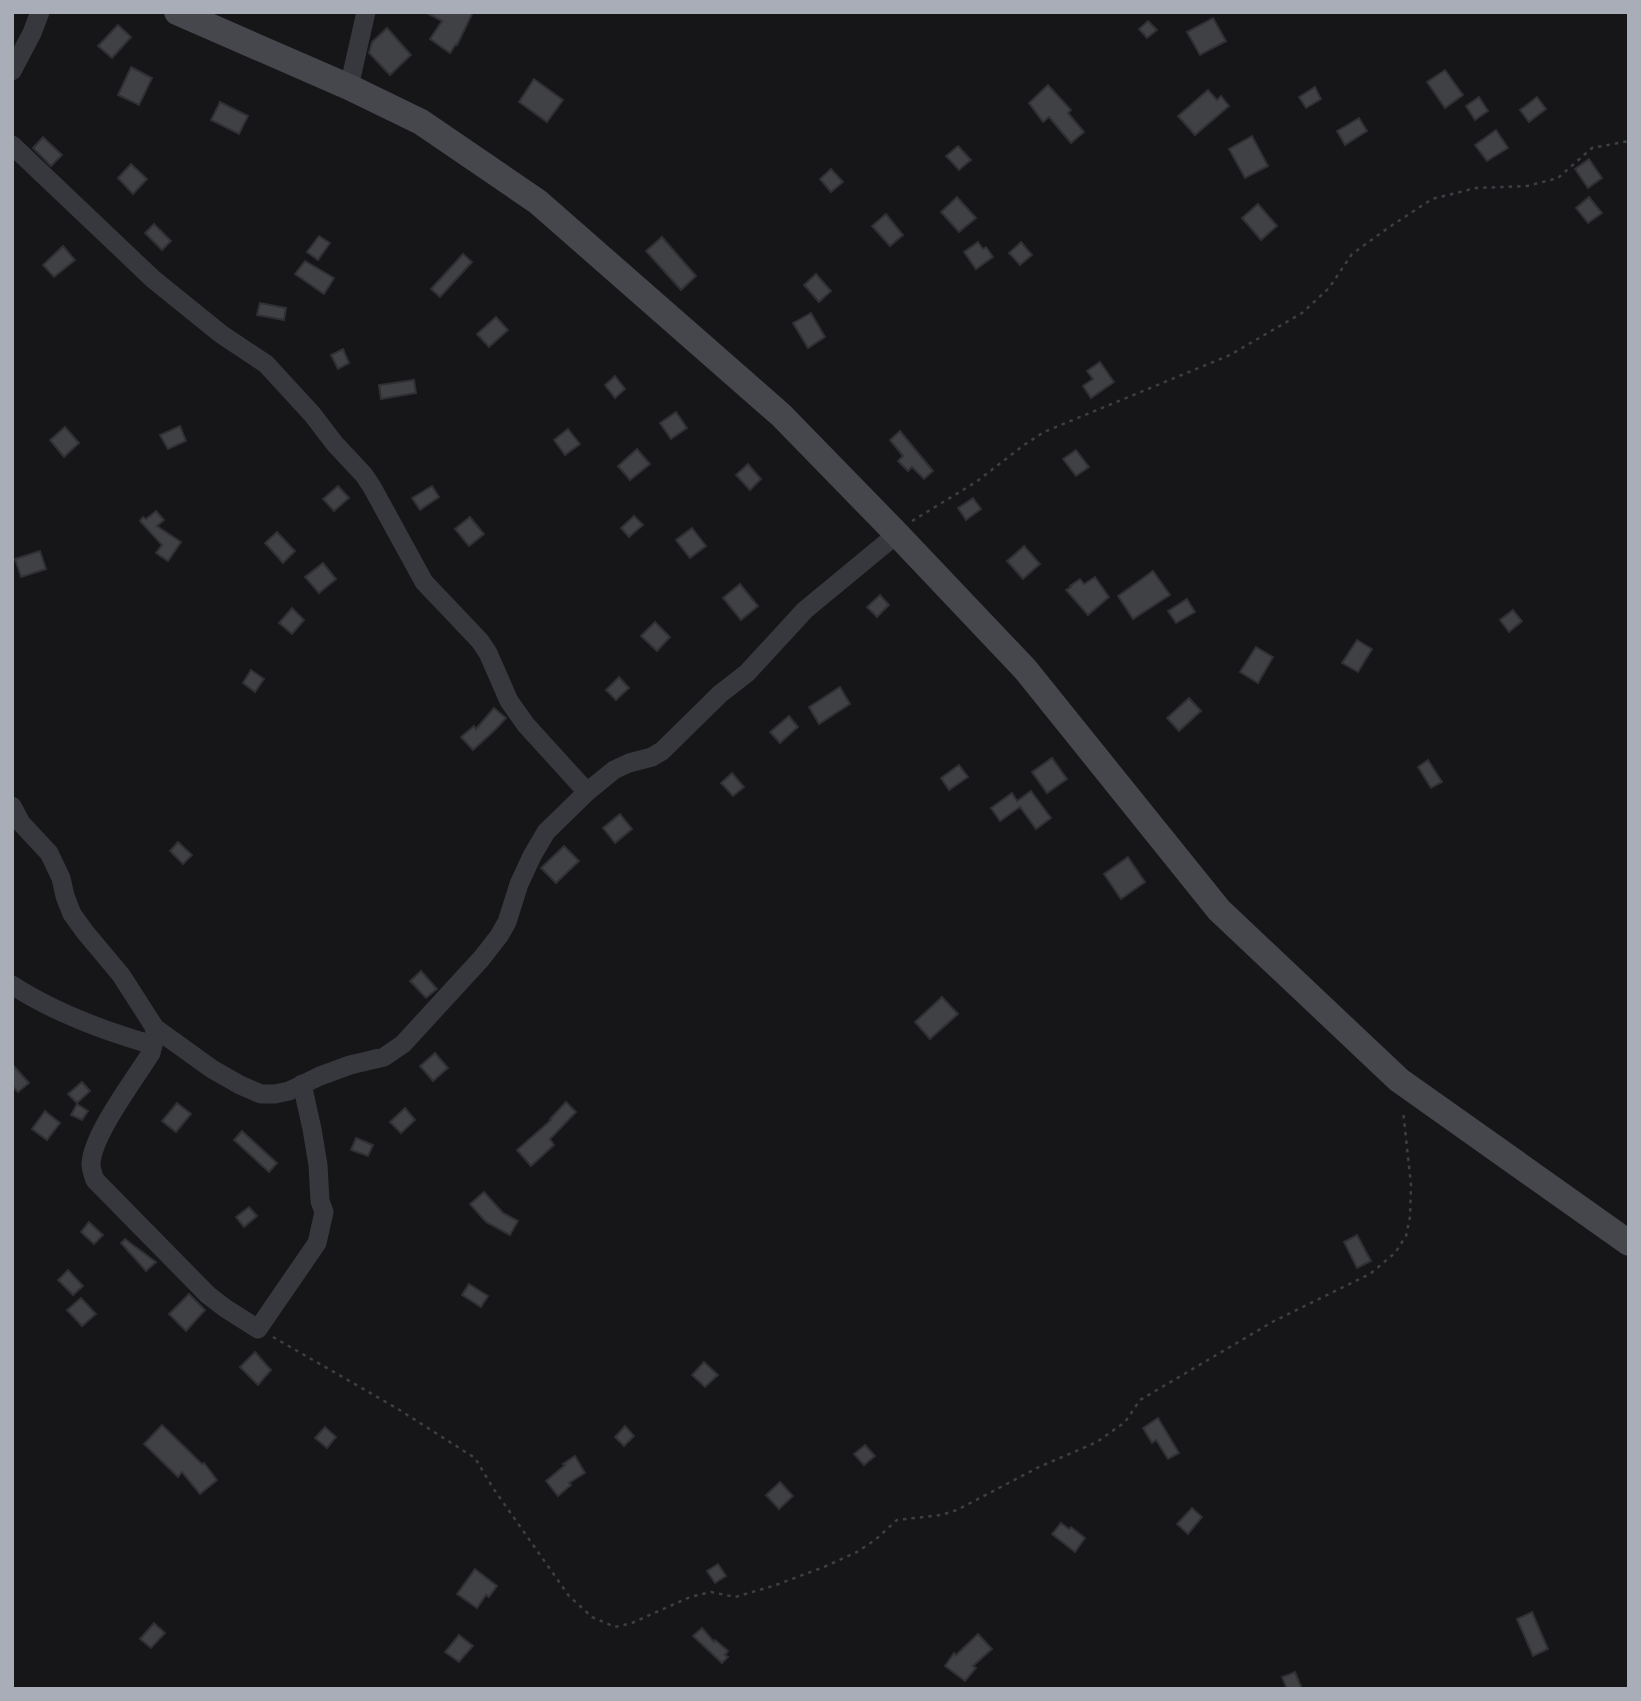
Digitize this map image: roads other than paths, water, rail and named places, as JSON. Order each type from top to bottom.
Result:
[{"type":"street","points":[[12,71],[40,12]]},
{"type":"street","points":[[177,12],[349,86],[421,122],[538,202],[781,415],[897,534],[1025,669],[1219,910],[1399,1080],[1629,1243]]},
{"type":"street","points":[[349,86],[366,12]]},
{"type":"street","points":[[12,145],[153,279],[221,334],[266,364],[312,414],[372,487],[424,582],[481,641],[509,701],[526,725],[587,793]]},
{"type":"street","points":[[12,985],[32,998],[109,1032],[154,1037],[240,1086],[261,1094],[289,1091],[350,1065],[384,1057],[402,1044],[499,936],[507,922],[519,884],[546,832],[614,770],[662,751],[719,694],[747,673],[805,610],[897,534]]},
{"type":"street","points":[[12,806],[21,823],[49,853],[61,878],[72,914],[121,975],[154,1037],[146,1061],[96,1144],[91,1161],[95,1180],[208,1295],[258,1329],[317,1243],[321,1229],[324,1212],[320,1200],[312,1129],[302,1084]]}]
